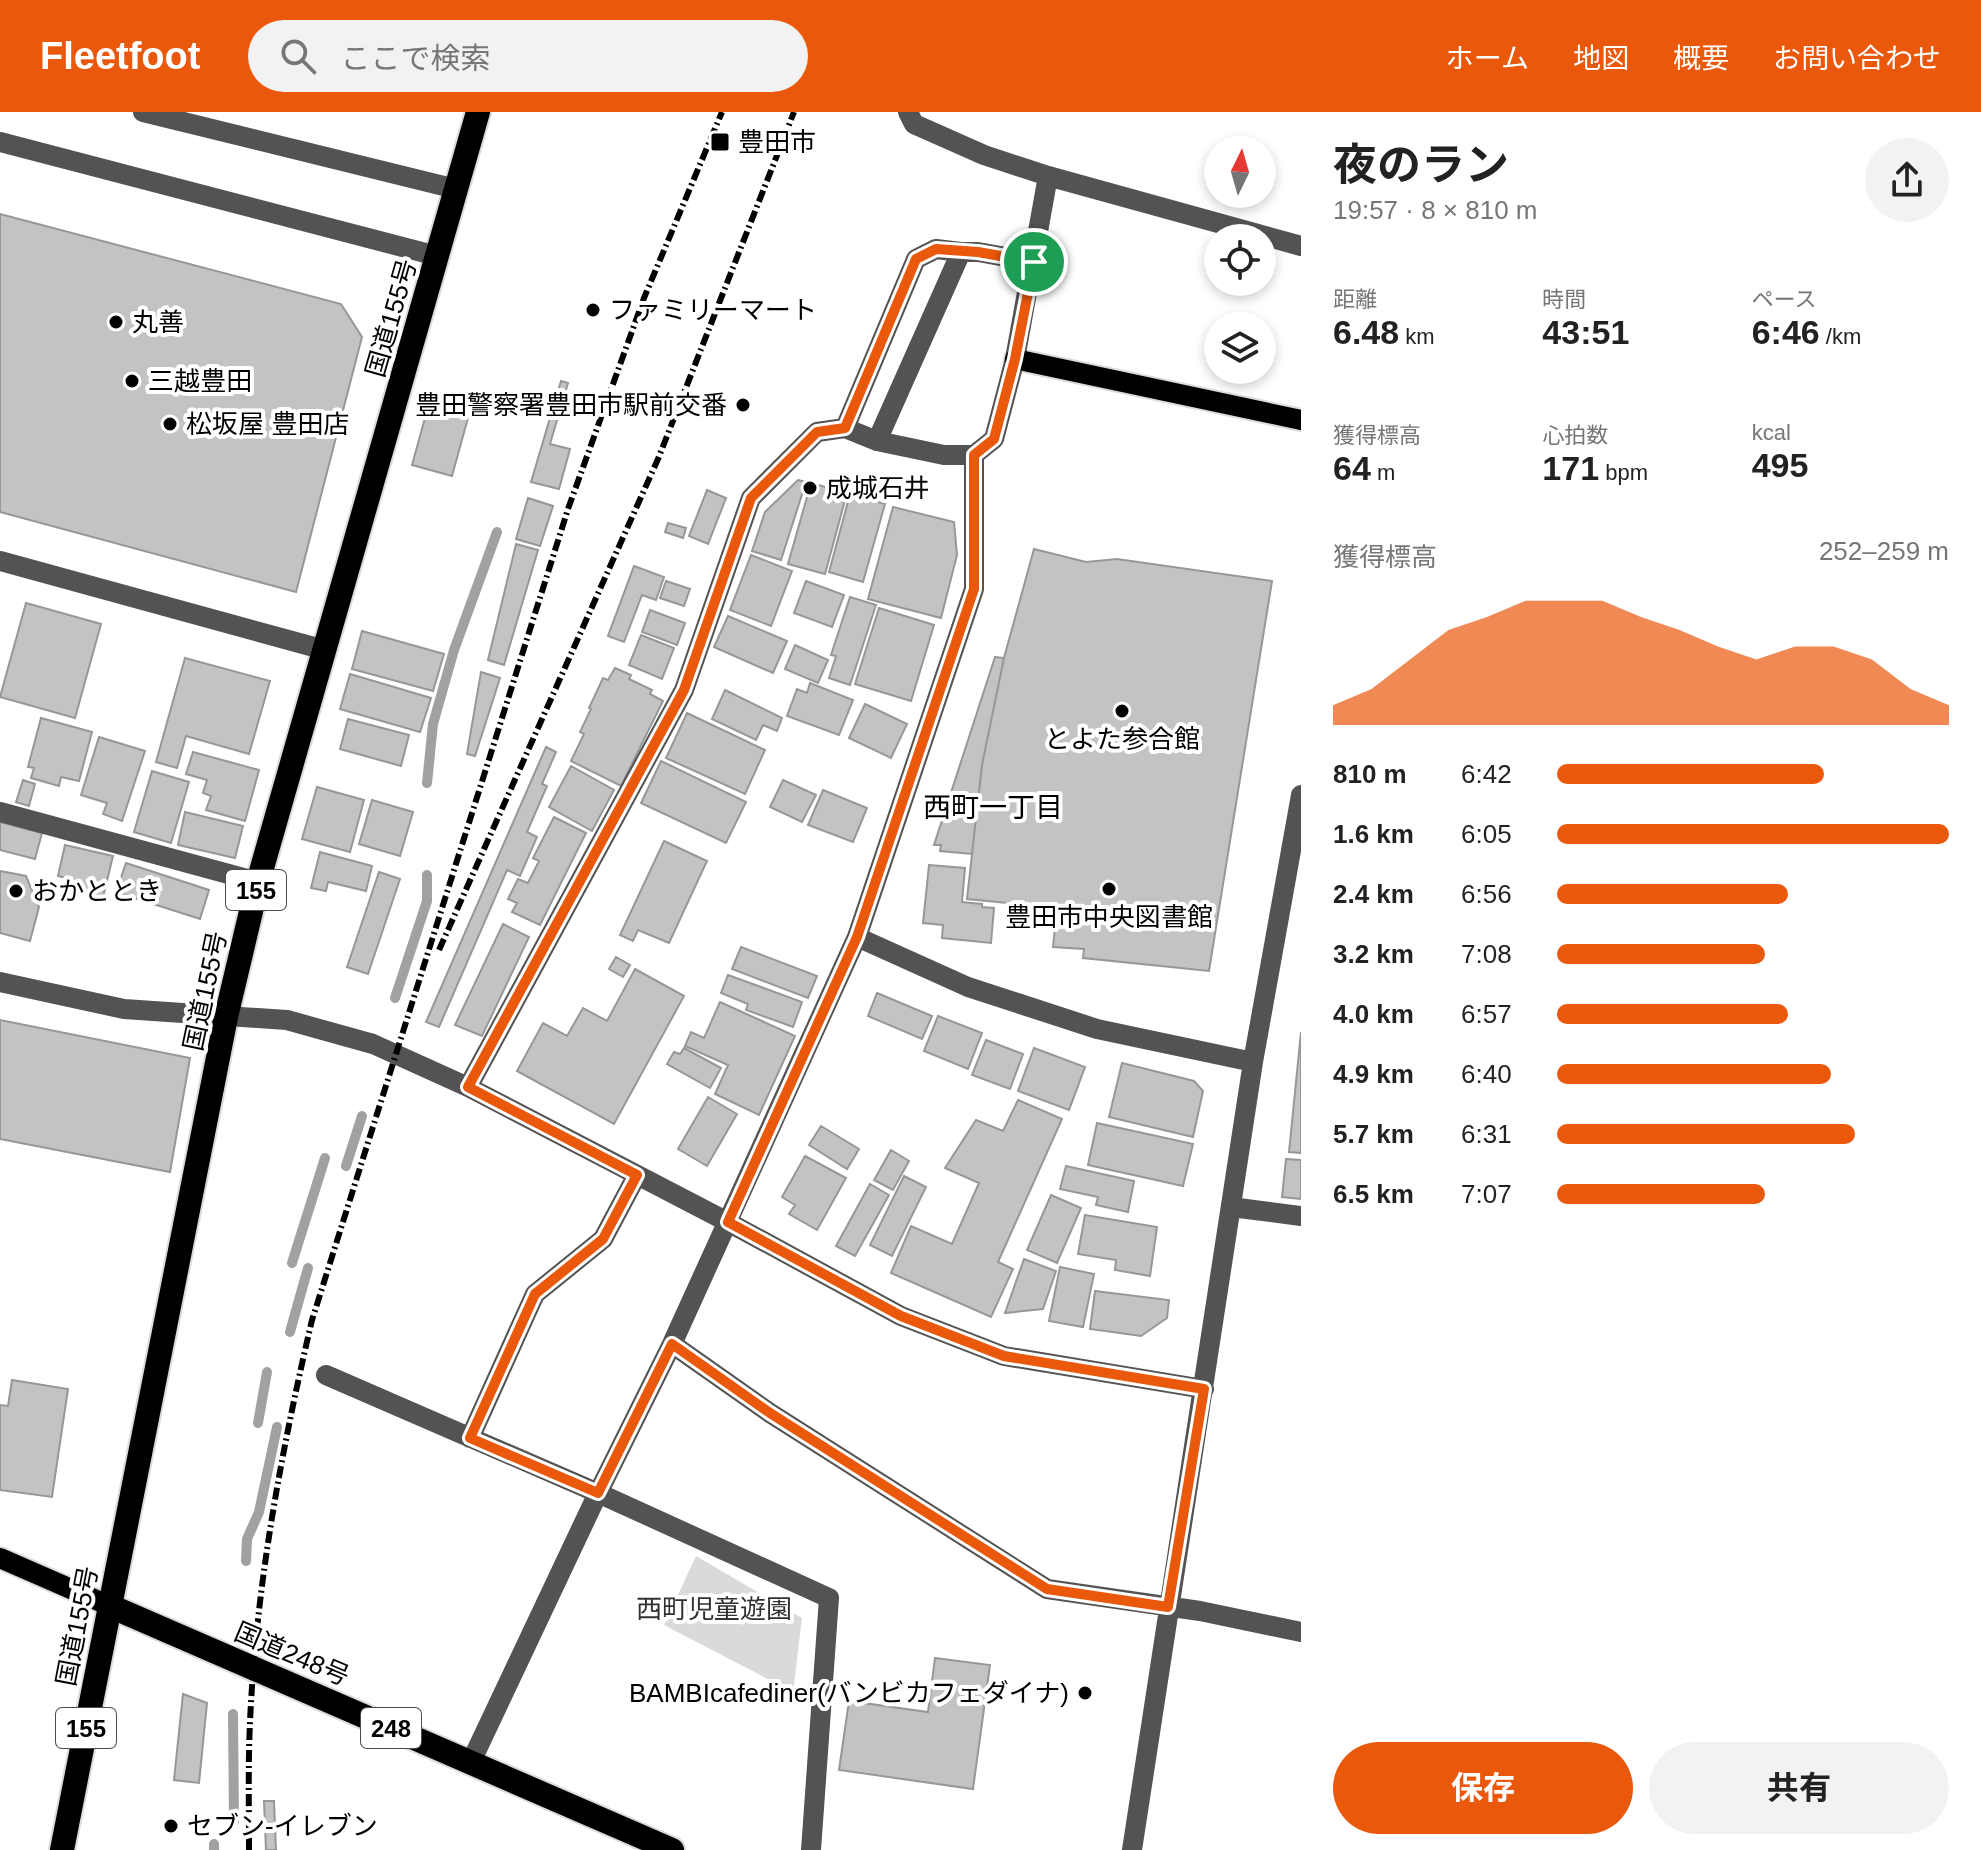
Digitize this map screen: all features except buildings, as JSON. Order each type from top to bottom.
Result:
[{"type":"highway","name":"国道155号","points":[[62,1850],[226,1017],[258,882],[478,112]]},
{"type":"highway","name":"国道248号","points":[[110,1606],[672,1850]]},
{"type":"main road","points":[[1015,359],[1301,420]]},
{"type":"main road","points":[[0,1558],[110,1606]]},
{"type":"street","points":[[143,112],[456,189]]},
{"type":"street","points":[[908,112],[914,124],[984,155],[1048,176],[1301,246]]},
{"type":"street","points":[[0,142],[437,256]]},
{"type":"street","points":[[468,1087],[684,690],[751,498],[817,432],[845,428],[877,441],[944,455],[974,455],[994,439],[1015,359],[1048,176]]},
{"type":"street","points":[[845,428],[916,259],[936,249],[978,252],[1034,262]]},
{"type":"street","points":[[877,441],[961,252]]},
{"type":"street","points":[[471,1762],[672,1344],[857,937],[974,589],[974,455]]},
{"type":"street","points":[[0,561],[325,650]]},
{"type":"street","points":[[1132,1850],[1253,1062],[1298,835],[1301,795]]},
{"type":"street","points":[[0,812],[258,882]]},
{"type":"street","points":[[857,937],[968,987],[1097,1029],[1253,1062]]},
{"type":"street","points":[[0,982],[124,1009],[287,1020],[373,1044],[468,1087],[901,1316],[1004,1356],[1204,1389]]},
{"type":"street","points":[[470,1438],[535,1294],[603,1239],[637,1175]]},
{"type":"street","points":[[1231,1207],[1301,1216]]},
{"type":"street","points":[[672,1344],[770,1413],[1047,1589],[1200,1611],[1301,1632]]},
{"type":"street","points":[[326,1375],[829,1598],[811,1850]]},
{"type":"green space","name":"西町児童遊園","points":[[696,1556],[802,1618],[793,1692],[664,1625]]},
{"type":"waterway","points":[[427,783],[433,724],[454,650],[497,532]]},
{"type":"waterway","points":[[395,998],[427,901],[427,875]]},
{"type":"waterway","points":[[346,1166],[362,1116]]},
{"type":"waterway","points":[[292,1263],[325,1158]]},
{"type":"waterway","points":[[290,1332],[308,1268]]},
{"type":"waterway","points":[[258,1423],[267,1372]]},
{"type":"waterway","points":[[246,1561],[247,1539],[259,1512],[277,1427]]},
{"type":"waterway","points":[[233,1714],[234,1821]]},
{"type":"waterway","points":[[214,1844],[214,1850]]},
{"type":"railway","points":[[249,1850],[250,1722],[264,1570],[280,1470],[312,1320],[568,509],[644,298],[722,112]]},
{"type":"railway","points":[[439,950],[658,459],[794,112]]},
{"type":"place","name":"豊田市","points":[[720,142]]},
{"type":"place","name":"ファミリーマート","points":[[593,310]]},
{"type":"place","name":"丸善","points":[[116,322]]},
{"type":"place","name":"三越豊田","points":[[132,381]]},
{"type":"place","name":"豊田警察署豊田市駅前交番","points":[[743,405]]},
{"type":"place","name":"松坂屋 豊田店","points":[[170,424]]},
{"type":"place","name":"成城石井","points":[[810,488]]},
{"type":"place","name":"とよた参合館","points":[[1122,711]]},
{"type":"place","name":"豊田市中央図書館","points":[[1109,889]]},
{"type":"place","name":"おかととき","points":[[16,891]]},
{"type":"place","name":"BAMBIcafediner(バンビカフェダイナ)","points":[[1085,1693]]},
{"type":"place","name":"セブン-イレブン","points":[[171,1826]]},
{"type":"district","name":"西町一丁目","points":[[993,807]]},
{"type":"route","points":[[936,249],[978,252],[1034,262],[1015,359],[994,439],[974,455],[974,589],[857,937],[728,1222],[901,1316],[1004,1356],[1204,1389],[1168,1607],[1047,1589],[770,1413],[672,1344],[598,1493],[470,1438],[535,1294],[603,1239],[637,1175],[468,1087],[684,690],[751,498],[817,432],[845,428],[916,259],[936,249]]}]
